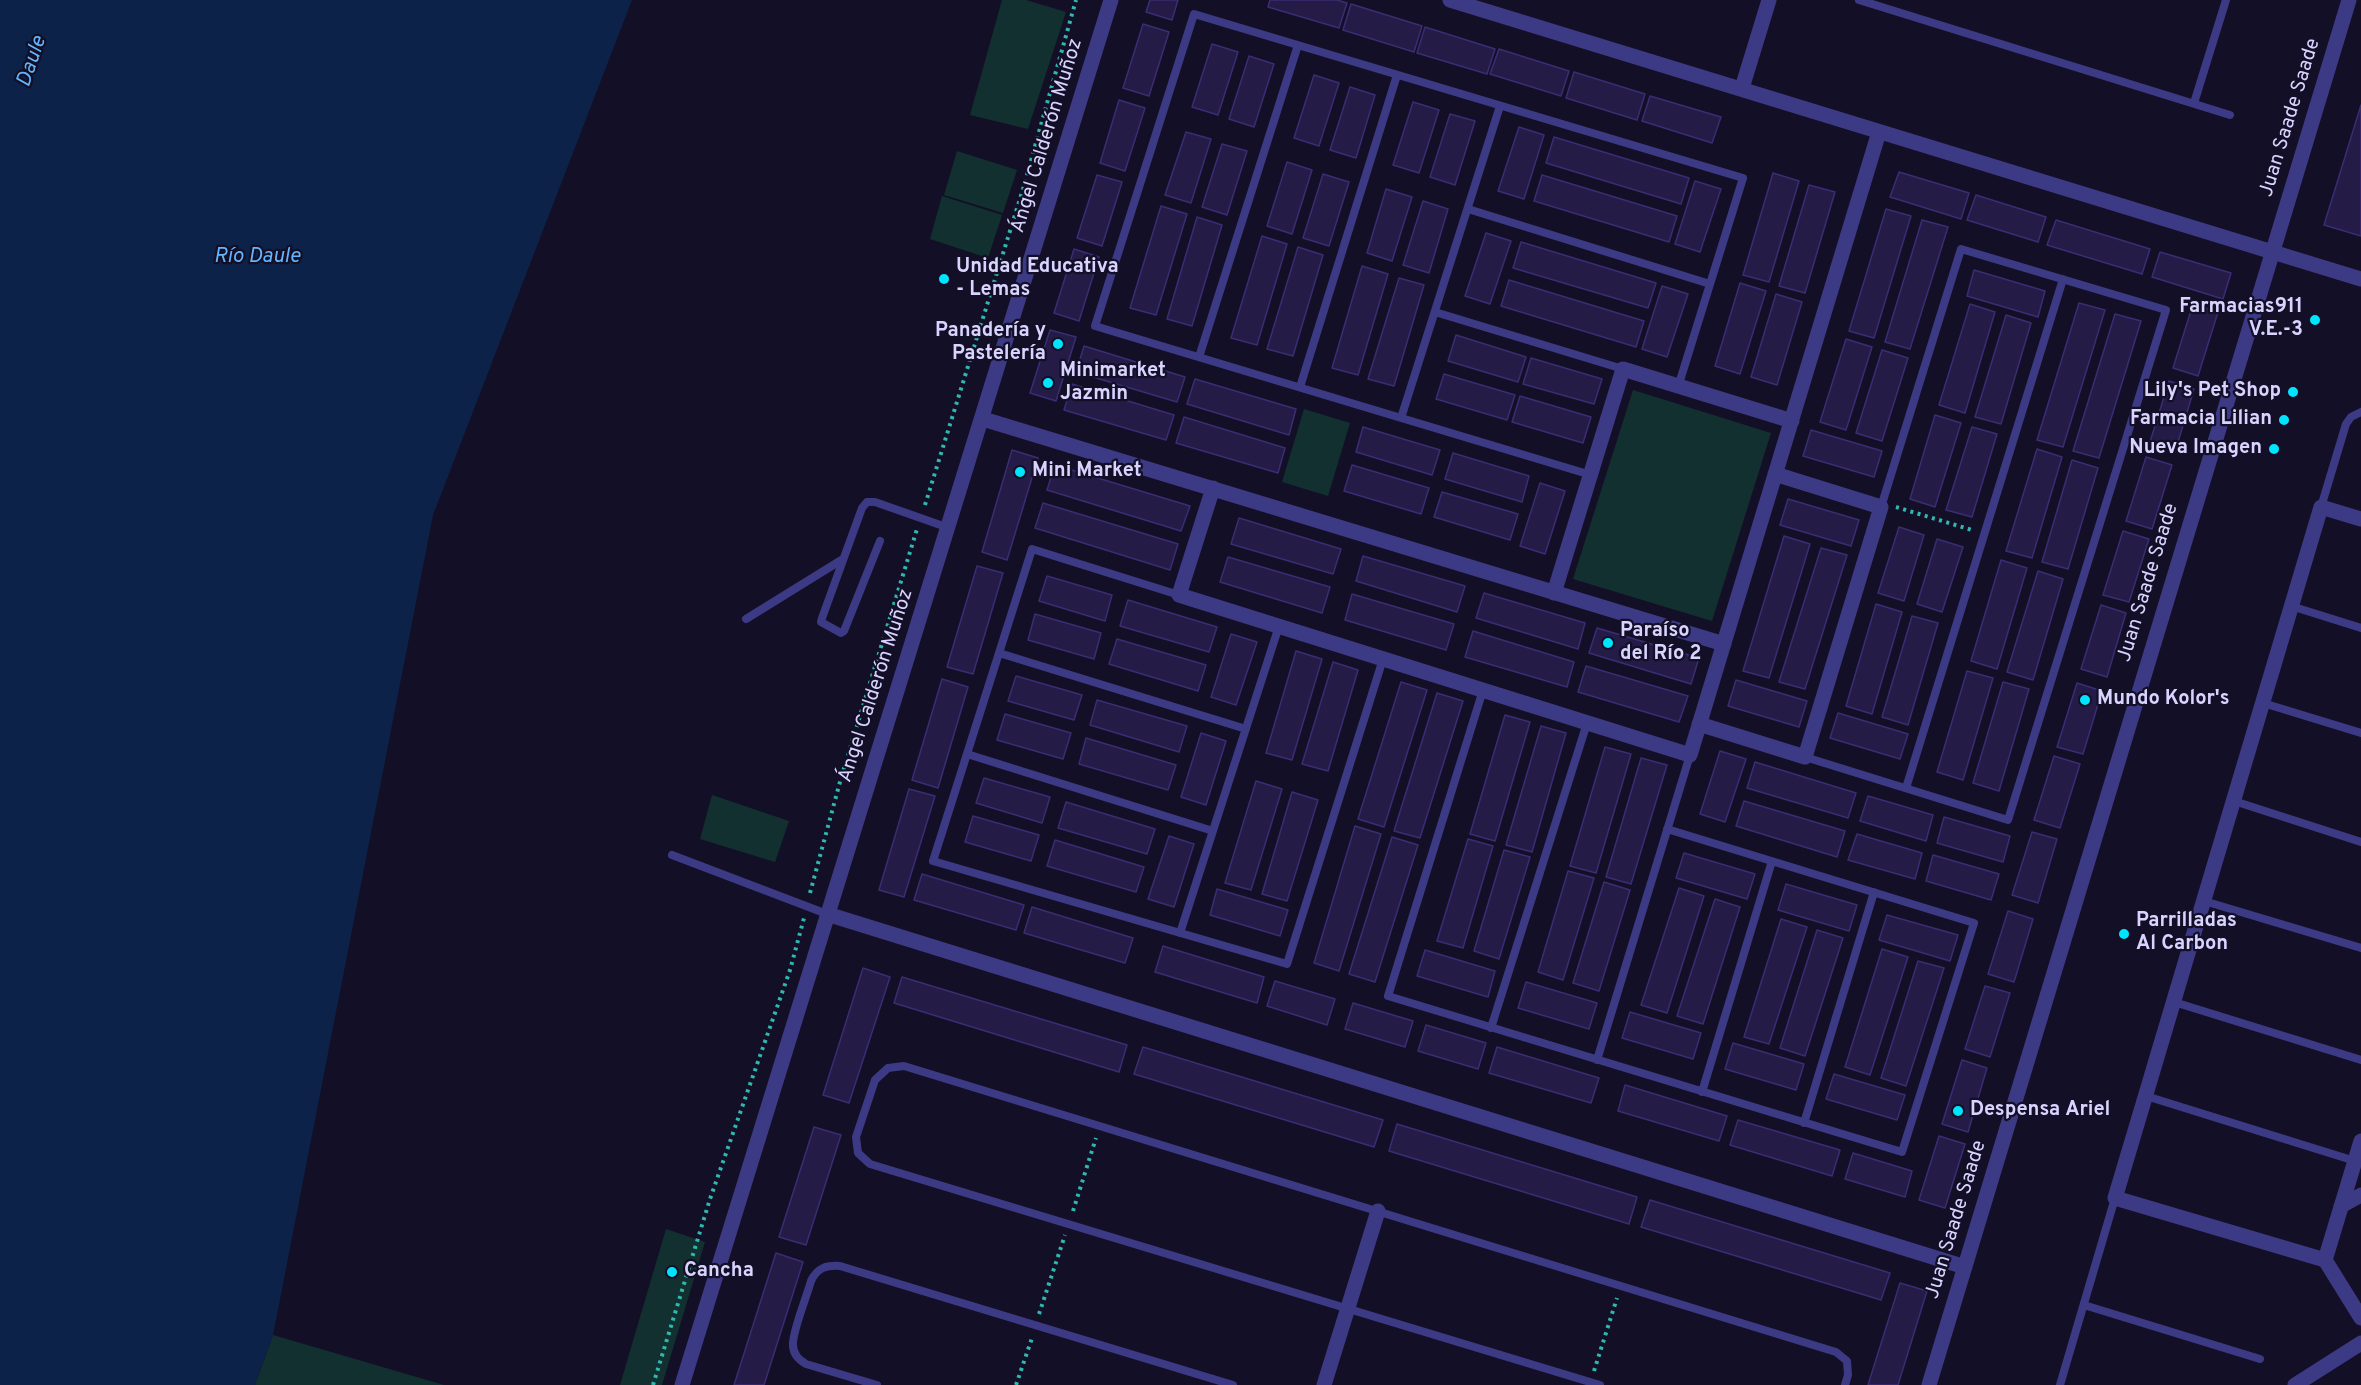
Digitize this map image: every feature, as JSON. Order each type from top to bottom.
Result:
[{"type":"street","name":"Ángel Calderón Muñoz","points":[[682,1385],[1111,0]]},
{"type":"street","points":[[1450,0],[2361,279]]},
{"type":"street","points":[[1742,88],[1769,0]]},
{"type":"street","name":"Juan Saade Saade","points":[[1929,1385],[2349,0]]},
{"type":"street","points":[[1213,488],[1179,595],[1690,755],[1880,132]]},
{"type":"street","points":[[1554,593],[1623,369],[1792,421]]},
{"type":"street","points":[[983,419],[1724,644]]},
{"type":"street","points":[[1699,724],[1804,757],[1882,505],[1776,474]]},
{"type":"street","points":[[2361,519],[2321,507],[2115,1198],[2325,1260],[2361,1318]]},
{"type":"street","points":[[827,914],[1965,1267]]},
{"type":"street","points":[[2325,1260],[2361,1142]]},
{"type":"street","points":[[2341,1206],[2361,1195]]},
{"type":"street","points":[[1324,1385],[1378,1211]]},
{"type":"street","points":[[2295,1385],[2361,1342]]},
{"type":"lane","points":[[1858,0],[2230,115]]},
{"type":"lane","points":[[2194,103],[2224,1]]},
{"type":"lane","points":[[1591,475],[1095,326],[1194,14],[1743,178],[1678,387]]},
{"type":"lane","points":[[1199,357],[1298,45]]},
{"type":"lane","points":[[1300,387],[1397,75]]},
{"type":"lane","points":[[1401,418],[1500,106]]},
{"type":"lane","points":[[1468,209],[1710,284]]},
{"type":"lane","points":[[1804,757],[2008,820],[2166,310],[1961,249],[1882,505]]},
{"type":"lane","points":[[1906,788],[2063,279]]},
{"type":"lane","points":[[1435,312],[1623,369]]},
{"type":"lane","points":[[2321,507],[2346,424],[2351,417],[2361,412]]},
{"type":"lane","points":[[880,541],[847,627],[841,633],[820,622],[862,508],[867,502],[875,502],[949,528]]},
{"type":"lane","points":[[1179,595],[1032,549],[933,861],[1287,964],[1383,659]]},
{"type":"lane","points":[[746,619],[843,558]]},
{"type":"lane","points":[[2291,606],[2361,628]]},
{"type":"lane","points":[[1180,933],[1279,626]]},
{"type":"lane","points":[[999,653],[1246,729]]},
{"type":"lane","points":[[1483,690],[1388,996],[1902,1152],[1974,923],[1667,829]]},
{"type":"lane","points":[[2263,703],[2361,733]]},
{"type":"lane","points":[[1491,1028],[1587,723]]},
{"type":"lane","points":[[967,754],[1213,831]]},
{"type":"lane","points":[[1596,1060],[1690,755]]},
{"type":"lane","points":[[2234,801],[2361,842]]},
{"type":"lane","points":[[672,855],[827,914]]},
{"type":"lane","points":[[1702,1092],[1772,861]]},
{"type":"lane","points":[[1804,1123],[1874,892]]},
{"type":"lane","points":[[2204,901],[2361,948]]},
{"type":"lane","points":[[2174,1002],[2361,1060]]},
{"type":"lane","points":[[1600,1385],[870,1164],[858,1154],[856,1137],[875,1080],[888,1068],[896,1065],[904,1066],[1836,1352],[1846,1361],[1848,1375],[1845,1385]]},
{"type":"lane","points":[[2146,1096],[2355,1161]]},
{"type":"lane","points":[[2060,1385],[2115,1198]]},
{"type":"lane","points":[[878,1385],[806,1364],[795,1354],[793,1347],[799,1320],[811,1281],[815,1273],[821,1269],[830,1265],[840,1266],[1233,1385]]},
{"type":"lane","points":[[2084,1305],[2260,1359]]},
{"type":"path","points":[[653,1385],[710,1199],[790,970],[841,778],[1023,189],[1076,0]]},
{"type":"path","points":[[1882,505],[1984,534]]},
{"type":"path","points":[[1016,1385],[1100,1126]]},
{"type":"path","points":[[1591,1382],[1620,1286]]},
{"type":"green space","points":[[1002,0],[1026,0],[1066,12],[1028,129],[970,115]]},
{"type":"green space","points":[[957,151],[1017,170],[1003,213],[944,195]]},
{"type":"green space","points":[[942,196],[1002,215],[988,258],[930,239]]},
{"type":"green space","points":[[1633,390],[1771,433],[1712,621],[1573,579]]},
{"type":"green space","points":[[1304,409],[1350,423],[1328,496],[1282,482]]},
{"type":"green space","points":[[712,795],[789,821],[775,862],[700,839]]},
{"type":"green space","points":[[666,1229],[705,1242],[662,1385],[620,1385]]},
{"type":"green space","points":[[273,1335],[444,1385],[255,1385]]},
{"type":"water","name":"Río Daule","points":[[0,0],[632,0],[433,515],[273,1335],[255,1385],[0,1385]]},
{"type":"building","points":[[1150,0],[1178,0],[1172,20],[1146,12]]},
{"type":"building","points":[[1270,0],[1337,0],[1347,3],[1339,28],[1268,7]]},
{"type":"building","points":[[1351,4],[1422,26],[1414,52],[1343,30]]},
{"type":"building","points":[[1143,24],[1169,32],[1149,96],[1123,88]]},
{"type":"building","points":[[1425,27],[1495,49],[1487,74],[1417,53]]},
{"type":"building","points":[[1212,44],[1238,52],[1218,115],[1192,107]]},
{"type":"building","points":[[1499,49],[1569,71],[1561,96],[1490,74]]},
{"type":"building","points":[[1249,56],[1274,64],[1254,127],[1229,119]]},
{"type":"building","points":[[1574,72],[1645,94],[1637,120],[1566,98]]},
{"type":"building","points":[[1314,75],[1339,83],[1319,146],[1294,138]]},
{"type":"building","points":[[1350,87],[1375,95],[1356,158],[1330,150]]},
{"type":"building","points":[[1650,96],[1721,117],[1712,143],[1642,121]]},
{"type":"building","points":[[1119,100],[1145,108],[1125,171],[1100,163]]},
{"type":"building","points":[[1413,102],[1439,110],[1419,173],[1393,165]]},
{"type":"building","points":[[2361,105],[2361,236],[2324,225]]},
{"type":"building","points":[[1450,114],[1475,121],[1455,185],[1430,177]]},
{"type":"building","points":[[1519,127],[1544,135],[1524,199],[1498,191]]},
{"type":"building","points":[[1186,132],[1211,139],[1191,203],[1165,195]]},
{"type":"building","points":[[1554,137],[1689,178],[1681,204],[1546,163]]},
{"type":"building","points":[[1222,144],[1247,151],[1227,215],[1202,207]]},
{"type":"building","points":[[1287,162],[1312,170],[1292,234],[1267,226]]},
{"type":"building","points":[[1899,172],[1969,193],[1961,219],[1890,197]]},
{"type":"building","points":[[1773,173],[1799,181],[1769,282],[1743,275]]},
{"type":"building","points":[[1323,174],[1349,182],[1329,246],[1303,238]]},
{"type":"building","points":[[1097,175],[1122,182],[1102,246],[1077,238]]},
{"type":"building","points":[[1542,175],[1677,216],[1669,242],[1534,201]]},
{"type":"building","points":[[1695,181],[1721,189],[1700,252],[1675,244]]},
{"type":"building","points":[[1809,185],[1835,192],[1805,293],[1779,286]]},
{"type":"building","points":[[1386,189],[1412,197],[1392,261],[1367,253]]},
{"type":"building","points":[[1976,195],[2046,217],[2038,242],[1967,220]]},
{"type":"building","points":[[1423,201],[1448,209],[1429,273],[1403,265]]},
{"type":"building","points":[[1161,206],[1187,214],[1156,315],[1130,308]]},
{"type":"building","points":[[1886,209],[1911,216],[1874,338],[1849,331]]},
{"type":"building","points":[[1197,217],[1222,225],[1192,326],[1167,319]]},
{"type":"building","points":[[1922,220],[1948,227],[1910,349],[1885,342]]},
{"type":"building","points":[[2056,220],[2150,249],[2142,274],[2047,245]]},
{"type":"building","points":[[1486,233],[1511,241],[1490,304],[1465,296]]},
{"type":"building","points":[[1262,236],[1287,244],[1257,345],[1231,338]]},
{"type":"building","points":[[1521,242],[1656,283],[1648,308],[1513,268]]},
{"type":"building","points":[[1298,247],[1323,255],[1293,356],[1267,349]]},
{"type":"building","points":[[1074,249],[1099,257],[1079,321],[1054,313]]},
{"type":"building","points":[[2160,252],[2231,273],[2223,299],[2152,277]]},
{"type":"building","points":[[1362,266],[1388,274],[1358,375],[1332,368]]},
{"type":"building","points":[[1974,270],[2045,291],[2038,317],[1967,296]]},
{"type":"building","points":[[1399,278],[1424,285],[1394,386],[1368,379]]},
{"type":"building","points":[[1509,280],[1644,321],[1636,347],[1501,306]]},
{"type":"building","points":[[1740,283],[1766,291],[1740,374],[1715,366]]},
{"type":"building","points":[[1662,286],[1688,294],[1667,357],[1642,349]]},
{"type":"building","points":[[1776,294],[1802,302],[1777,385],[1751,377]]},
{"type":"building","points":[[2079,303],[2105,310],[2063,447],[2037,440]]},
{"type":"building","points":[[1970,304],[1995,312],[1965,413],[1939,405]]},
{"type":"building","points":[[2193,304],[2218,312],[2198,376],[2173,368]]},
{"type":"building","points":[[2115,314],[2141,321],[2099,458],[2073,451]]},
{"type":"building","points":[[2006,315],[2031,323],[2001,424],[1975,417]]},
{"type":"building","points":[[1050,330],[1076,337],[1056,401],[1030,393]]},
{"type":"building","points":[[1456,335],[1526,357],[1518,382],[1448,361]]},
{"type":"building","points":[[1846,339],[1872,347],[1846,430],[1820,422]]},
{"type":"building","points":[[1084,346],[1185,377],[1177,402],[1076,372]]},
{"type":"building","points":[[1882,350],[1908,358],[1882,441],[1856,433]]},
{"type":"building","points":[[1531,358],[1602,379],[1594,404],[1523,384]]},
{"type":"building","points":[[1444,374],[1515,395],[1507,420],[1436,399]]},
{"type":"building","points":[[1195,379],[1296,409],[1289,435],[1187,404]]},
{"type":"building","points":[[2169,381],[2194,389],[2175,452],[2149,445]]},
{"type":"building","points":[[1072,384],[1174,415],[1166,440],[1064,410]]},
{"type":"building","points":[[1520,396],[1591,417],[1583,443],[1512,422]]},
{"type":"building","points":[[1935,415],[1961,423],[1935,507],[1910,499]]},
{"type":"building","points":[[1184,417],[1285,448],[1278,473],[1176,443]]},
{"type":"building","points":[[1363,427],[1440,450],[1432,475],[1356,452]]},
{"type":"building","points":[[1972,427],[1997,434],[1972,517],[1946,510]]},
{"type":"building","points":[[1811,430],[1882,451],[1874,477],[1803,456]]},
{"type":"building","points":[[2037,449],[2062,457],[2032,558],[2006,551]]},
{"type":"building","points":[[1012,450],[1038,458],[1007,560],[982,552]]},
{"type":"building","points":[[1453,453],[1529,476],[1522,502],[1445,479]]},
{"type":"building","points":[[2146,457],[2172,465],[2152,529],[2126,521]]},
{"type":"building","points":[[2072,460],[2098,468],[2068,569],[2042,562]]},
{"type":"building","points":[[1055,465],[1190,506],[1181,531],[1047,490]]},
{"type":"building","points":[[1352,465],[1429,488],[1421,514],[1344,491]]},
{"type":"building","points":[[1540,483],[1565,491],[1545,554],[1520,546]]},
{"type":"building","points":[[1442,492],[1518,514],[1510,540],[1434,517]]},
{"type":"building","points":[[1788,499],[1859,520],[1851,546],[1780,525]]},
{"type":"building","points":[[1043,503],[1178,544],[1170,570],[1035,528]]},
{"type":"building","points":[[1239,518],[1341,549],[1333,574],[1231,544]]},
{"type":"building","points":[[1899,527],[1924,535],[1904,601],[1878,593]]},
{"type":"building","points":[[2123,531],[2149,539],[2129,602],[2103,595]]},
{"type":"building","points":[[1784,536],[1810,544],[1769,678],[1743,671]]},
{"type":"building","points":[[1937,539],[1963,547],[1942,612],[1917,604]]},
{"type":"building","points":[[1821,548],[1847,555],[1805,689],[1779,682]]},
{"type":"building","points":[[1363,556],[1465,586],[1457,612],[1356,581]]},
{"type":"building","points":[[1228,557],[1330,587],[1322,613],[1220,582]]},
{"type":"building","points":[[2001,560],[2027,568],[1997,669],[1971,661]]},
{"type":"building","points":[[977,566],[1003,573],[973,674],[947,667]]},
{"type":"building","points":[[2038,571],[2063,579],[2033,680],[2007,672]]},
{"type":"building","points":[[1047,576],[1112,595],[1105,621],[1039,601]]},
{"type":"building","points":[[1484,593],[1585,623],[1578,649],[1476,618]]},
{"type":"building","points":[[1352,594],[1454,624],[1446,650],[1345,620]]},
{"type":"building","points":[[1128,600],[1217,627],[1209,652],[1120,626]]},
{"type":"building","points":[[1876,604],[1902,612],[1872,714],[1846,706]]},
{"type":"building","points":[[2101,605],[2126,613],[2107,677],[2081,669]]},
{"type":"building","points":[[1035,614],[1101,633],[1094,659],[1028,640]]},
{"type":"building","points":[[1912,616],[1938,623],[1908,725],[1882,717]]},
{"type":"building","points":[[1597,628],[1699,658],[1691,684],[1589,653]]},
{"type":"building","points":[[1473,631],[1574,662],[1567,687],[1465,657]]},
{"type":"building","points":[[1231,634],[1257,642],[1236,705],[1211,697]]},
{"type":"building","points":[[1117,639],[1206,665],[1198,691],[1109,664]]},
{"type":"building","points":[[1296,651],[1322,659],[1292,760],[1266,753]]},
{"type":"building","points":[[1333,662],[1358,670],[1328,771],[1302,764]]},
{"type":"building","points":[[1586,666],[1688,696],[1679,722],[1578,692]]},
{"type":"building","points":[[1967,671],[1993,678],[1963,780],[1937,772]]},
{"type":"building","points":[[1016,676],[1082,695],[1074,720],[1008,701]]},
{"type":"building","points":[[942,679],[968,687],[938,788],[912,780]]},
{"type":"building","points":[[1736,680],[1807,701],[1799,727],[1728,706]]},
{"type":"building","points":[[1401,682],[1427,690],[1384,827],[1358,819]]},
{"type":"building","points":[[2003,682],[2029,689],[1999,791],[1973,783]]},
{"type":"building","points":[[2077,683],[2102,691],[2083,754],[2057,747]]},
{"type":"building","points":[[1437,693],[1463,701],[1420,838],[1394,831]]},
{"type":"building","points":[[1097,700],[1187,726],[1179,752],[1090,725]]},
{"type":"building","points":[[1838,713],[1908,734],[1900,759],[1830,738]]},
{"type":"building","points":[[1005,714],[1071,733],[1063,759],[997,740]]},
{"type":"building","points":[[1505,715],[1530,722],[1495,841],[1470,834]]},
{"type":"building","points":[[1541,726],[1566,733],[1532,852],[1506,845]]},
{"type":"building","points":[[1201,733],[1226,741],[1206,805],[1181,797]]},
{"type":"building","points":[[1086,738],[1176,765],[1168,790],[1079,764]]},
{"type":"building","points":[[1605,747],[1631,754],[1596,873],[1570,866]]},
{"type":"building","points":[[1720,751],[1746,759],[1725,822],[1700,814]]},
{"type":"building","points":[[2054,756],[2080,764],[2060,828],[2034,820]]},
{"type":"building","points":[[1641,758],[1667,765],[1631,884],[1606,877]]},
{"type":"building","points":[[1755,762],[1856,793],[1848,818],[1747,788]]},
{"type":"building","points":[[984,778],[1050,797],[1042,823],[976,803]]},
{"type":"building","points":[[1256,781],[1282,789],[1251,890],[1225,883]]},
{"type":"building","points":[[909,789],[935,796],[904,897],[879,890]]},
{"type":"building","points":[[1292,792],[1318,800],[1287,901],[1262,894]]},
{"type":"building","points":[[1868,796],[1933,815],[1926,841],[1860,821]]},
{"type":"building","points":[[1744,801],[1845,831],[1837,857],[1736,826]]},
{"type":"building","points":[[1066,802],[1155,829],[1147,854],[1058,828]]},
{"type":"building","points":[[973,816],[1039,835],[1031,861],[965,842]]},
{"type":"building","points":[[1944,817],[2010,836],[2003,862],[1937,843]]},
{"type":"building","points":[[1355,826],[1381,834],[1339,971],[1314,963]]},
{"type":"building","points":[[2032,832],[2057,839],[2038,903],[2012,895]]},
{"type":"building","points":[[1857,834],[1922,853],[1915,879],[1848,860]]},
{"type":"building","points":[[1169,836],[1194,844],[1174,907],[1148,899]]},
{"type":"building","points":[[1392,837],[1418,845],[1375,982],[1349,974]]},
{"type":"building","points":[[1468,839],[1493,846],[1463,948],[1437,941]]},
{"type":"building","points":[[1055,840],[1144,867],[1136,892],[1047,866]]},
{"type":"building","points":[[1504,850],[1530,857],[1499,959],[1474,951]]},
{"type":"building","points":[[1684,853],[1755,874],[1747,899],[1676,878]]},
{"type":"building","points":[[1933,855],[1999,874],[1991,900],[1926,881]]},
{"type":"building","points":[[1568,871],[1594,878],[1563,980],[1538,972]]},
{"type":"building","points":[[922,874],[1024,905],[1016,930],[914,900]]},
{"type":"building","points":[[1604,882],[1630,890],[1599,991],[1573,983]]},
{"type":"building","points":[[1786,884],[1857,905],[1849,931],[1778,910]]},
{"type":"building","points":[[1679,888],[1704,896],[1667,1013],[1641,1005]]},
{"type":"building","points":[[1217,889],[1288,910],[1280,936],[1210,915]]},
{"type":"building","points":[[1715,899],[1740,907],[1703,1024],[1677,1016]]},
{"type":"building","points":[[1032,907],[1133,938],[1125,963],[1024,933]]},
{"type":"building","points":[[2008,911],[2033,919],[2014,982],[1988,974]]},
{"type":"building","points":[[1887,915],[1958,935],[1950,961],[1879,940]]},
{"type":"building","points":[[1781,919],[1807,927],[1769,1044],[1744,1037]]},
{"type":"building","points":[[1817,930],[1843,938],[1805,1056],[1780,1048]]},
{"type":"building","points":[[1163,946],[1264,977],[1257,1003],[1155,972]]},
{"type":"building","points":[[1882,949],[1908,957],[1870,1075],[1845,1067]]},
{"type":"building","points":[[1425,950],[1495,971],[1488,997],[1417,976]]},
{"type":"building","points":[[1918,961],[1944,968],[1906,1086],[1881,1078]]},
{"type":"building","points":[[863,968],[890,977],[849,1103],[823,1095]]},
{"type":"building","points":[[902,977],[1127,1045],[1119,1072],[894,1003]]},
{"type":"building","points":[[1275,981],[1335,999],[1327,1025],[1267,1006]]},
{"type":"building","points":[[1526,982],[1597,1003],[1589,1029],[1518,1008]]},
{"type":"building","points":[[1985,986],[2010,993],[1990,1057],[1965,1049]]},
{"type":"building","points":[[1353,1003],[1413,1021],[1405,1047],[1345,1029]]},
{"type":"building","points":[[1630,1012],[1701,1033],[1693,1059],[1622,1038]]},
{"type":"building","points":[[1426,1025],[1486,1043],[1478,1069],[1418,1051]]},
{"type":"building","points":[[1733,1043],[1804,1064],[1796,1090],[1725,1069]]},
{"type":"building","points":[[1143,1047],[1383,1120],[1374,1147],[1134,1074]]},
{"type":"building","points":[[1497,1047],[1599,1078],[1591,1103],[1489,1073]]},
{"type":"building","points":[[1962,1060],[1987,1068],[1968,1132],[1942,1124]]},
{"type":"building","points":[[1834,1074],[1905,1095],[1897,1120],[1826,1099]]},
{"type":"building","points":[[1625,1085],[1727,1116],[1719,1141],[1618,1111]]},
{"type":"building","points":[[1738,1120],[1840,1150],[1832,1176],[1730,1145]]},
{"type":"building","points":[[1397,1124],[1637,1197],[1629,1224],[1389,1151]]},
{"type":"building","points":[[814,1127],[841,1135],[806,1245],[779,1237]]},
{"type":"building","points":[[1939,1136],[1965,1144],[1945,1208],[1919,1200]]},
{"type":"building","points":[[1853,1153],[1912,1171],[1905,1197],[1845,1179]]},
{"type":"building","points":[[1650,1200],[1890,1273],[1881,1300],[1641,1227]]},
{"type":"building","points":[[776,1253],[803,1262],[764,1385],[734,1385]]},
{"type":"building","points":[[1900,1283],[1927,1291],[1898,1385],[1868,1385]]},
{"type":"place","name":"Unidad Educativa - Lemas","points":[[944,279]]},
{"type":"place","name":"Farmacias911 V.E.-3","points":[[2315,320]]},
{"type":"place","name":"Panadería y Pastelería","points":[[1058,344]]},
{"type":"place","name":"Minimarket Jazmin","points":[[1048,383]]},
{"type":"place","name":"Lily's Pet Shop","points":[[2293,392]]},
{"type":"place","name":"Farmacia Lilian","points":[[2284,420]]},
{"type":"place","name":"Nueva Imagen","points":[[2274,449]]},
{"type":"place","name":"Mini Market","points":[[1020,472]]},
{"type":"place","name":"Paraíso del Río 2","points":[[1608,643]]},
{"type":"place","name":"Mundo Kolor's","points":[[2085,700]]},
{"type":"place","name":"Parrilladas Al Carbon","points":[[2124,934]]},
{"type":"place","name":"Despensa Ariel","points":[[1958,1111]]},
{"type":"place","name":"Cancha","points":[[672,1272]]},
{"type":"water label","name":"Daule","points":[[33,62]]}]
